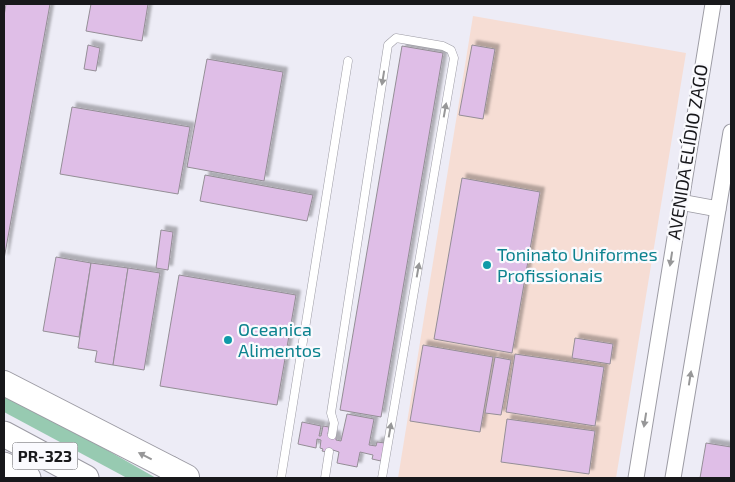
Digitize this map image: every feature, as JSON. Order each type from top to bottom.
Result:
[{"type":"highway","name":"PR-323","points":[[4,434],[86,478]]},
{"type":"highway","name":"PR-323","points":[[4,465],[28,478]]},
{"type":"main road","points":[[4,383],[179,475]]},
{"type":"street","name":"AVENIDA ELÍDIO ZAGO","points":[[636,478],[713,4]]},
{"type":"street","points":[[673,478],[731,132]]},
{"type":"street","points":[[680,202],[718,209]]},
{"type":"lane","points":[[332,435],[334,423],[331,412],[388,45],[396,38],[443,46],[451,50],[454,58],[382,478]]},
{"type":"lane","points":[[281,478],[348,61]]},
{"type":"lane","points":[[325,478],[329,452]]},
{"type":"shaded area","points":[[473,16],[686,53],[616,478],[398,478]]},
{"type":"green space","points":[[4,395],[156,478],[127,478],[4,412]]},
{"type":"building","points":[[6,4],[50,4],[4,259],[4,16]]},
{"type":"building","points":[[91,4],[148,4],[142,41],[86,31]]},
{"type":"building","points":[[88,45],[100,48],[96,71],[84,69]]},
{"type":"building","points":[[472,45],[495,49],[483,119],[459,115]]},
{"type":"building","points":[[402,46],[443,53],[381,417],[340,410]]},
{"type":"building","points":[[207,59],[283,72],[264,181],[187,167]]},
{"type":"building","points":[[72,107],[190,127],[178,194],[60,174]]},
{"type":"building","points":[[205,175],[313,195],[307,221],[200,201]]},
{"type":"building","name":"Toninato Uniformes Profissionais","points":[[462,178],[540,192],[512,353],[434,339]]},
{"type":"building","points":[[161,230],[173,232],[168,270],[156,268]]},
{"type":"building","points":[[56,257],[91,263],[79,337],[43,331]]},
{"type":"building","points":[[91,263],[128,268],[113,365],[95,362],[97,351],[78,348]]},
{"type":"building","points":[[128,268],[160,273],[144,370],[113,365]]},
{"type":"building","name":"Oceanica Alimentos","points":[[179,275],[296,295],[277,405],[160,386]]},
{"type":"building","points":[[575,338],[613,344],[610,364],[572,358]]},
{"type":"building","points":[[423,345],[493,357],[480,432],[410,421]]},
{"type":"building","points":[[515,354],[604,367],[595,426],[506,412]]},
{"type":"building","points":[[495,357],[511,360],[501,415],[485,413]]},
{"type":"building","points":[[347,414],[374,419],[369,445],[376,446],[377,442],[385,443],[381,461],[372,459],[373,455],[360,452],[357,467],[337,463],[339,452],[333,450],[332,453],[322,451],[323,449],[320,448],[321,440],[317,439],[316,448],[298,444],[302,422],[321,426],[319,436],[321,436],[323,426],[329,427],[328,434],[336,436],[336,440],[341,441]]},
{"type":"building","points":[[507,419],[595,431],[589,474],[501,462]]},
{"type":"building","points":[[706,443],[731,447],[731,478],[700,478]]},
{"type":"place","name":"Toninato Uniformes Profissionais","points":[[487,265]]},
{"type":"place","name":"Oceanica Alimentos","points":[[228,340]]}]
